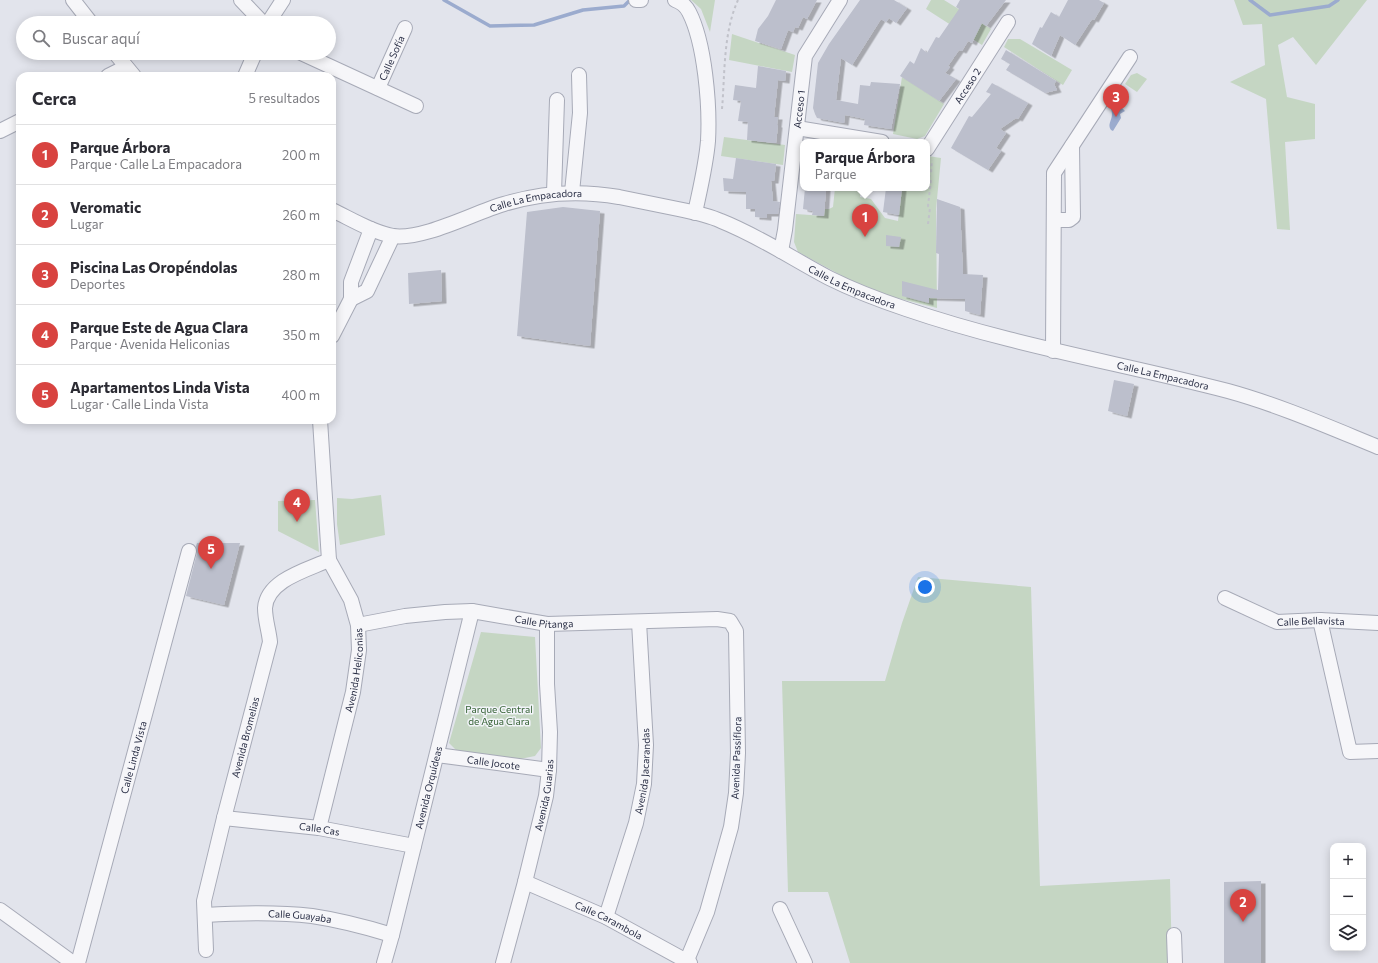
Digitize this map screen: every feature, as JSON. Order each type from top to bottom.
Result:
[{"type":"street","points":[[73,0],[86,16]]},
{"type":"street","points":[[241,0],[256,16]]},
{"type":"street","points":[[272,16],[282,0]]},
{"type":"street","points":[[636,0],[641,0]]},
{"type":"street","points":[[676,0],[680,2],[689,12],[697,34],[703,60],[708,100],[708,141],[696,213]]},
{"type":"street","name":"Acceso 1","points":[[781,251],[805,56],[840,0]]},
{"type":"street","name":"Acceso 2","points":[[930,153],[1008,22]]},
{"type":"street","name":"Calle Sofía","points":[[378,88],[405,28]]},
{"type":"street","points":[[1053,350],[1054,173],[1130,57]]},
{"type":"street","points":[[121,60],[130,71]]},
{"type":"street","points":[[247,72],[251,60]]},
{"type":"street","points":[[316,60],[416,106]]},
{"type":"street","points":[[572,192],[580,113],[579,75]]},
{"type":"street","points":[[554,193],[557,100]]},
{"type":"street","points":[[0,131],[16,123]]},
{"type":"street","points":[[797,128],[864,139]]},
{"type":"street","points":[[1054,220],[1069,220],[1073,217],[1072,146]]},
{"type":"street","name":"Calle La Empacadora","points":[[336,212],[371,229],[393,236],[417,235],[504,204],[554,193],[572,192],[616,197],[696,213],[732,225],[827,277],[882,301],[940,320],[1053,350],[1230,392],[1286,410],[1378,448]]},
{"type":"street","points":[[336,328],[351,299],[351,282],[371,229]]},
{"type":"street","points":[[351,299],[367,291],[393,236]]},
{"type":"street","name":"Avenida Heliconias","points":[[319,828],[353,692],[359,650],[358,625],[351,600],[329,560],[320,424]]},
{"type":"street","name":"Calle Linda Vista","points":[[78,963],[189,551]]},
{"type":"street","name":"Avenida Bromelias","points":[[206,950],[204,901],[270,642],[265,607],[269,595],[276,586],[290,577],[329,560]]},
{"type":"street","name":"Calle Bellavista","points":[[1225,598],[1277,622],[1320,620],[1378,623]]},
{"type":"street","name":"Calle Pitanga","points":[[358,625],[405,616],[472,611],[547,624],[717,619],[730,622]]},
{"type":"street","name":"Avenida Orquídeas","points":[[384,963],[472,611]]},
{"type":"street","points":[[1320,620],[1350,752],[1378,751]]},
{"type":"street","name":"Avenida Jacarandas","points":[[606,917],[636,823],[644,784],[646,745],[639,622]]},
{"type":"street","name":"Avenida Passiflora","points":[[688,962],[707,912],[731,827],[736,792],[738,753],[736,631],[730,622]]},
{"type":"street","name":"Avenida Guarias","points":[[503,963],[546,796],[549,770],[550,732],[547,684],[547,624]]},
{"type":"street","name":"Calle Jocote","points":[[437,755],[549,770]]},
{"type":"street","name":"Calle Cas","points":[[224,818],[319,828],[414,846]]},
{"type":"street","name":"Calle Carambola","points":[[525,882],[606,917],[688,962]]},
{"type":"street","points":[[780,909],[805,963]]},
{"type":"street","points":[[0,910],[73,963]]},
{"type":"street","name":"Calle Guayaba","points":[[205,915],[246,913],[312,916],[358,925],[392,935]]},
{"type":"street","points":[[1174,935],[1175,963]]},
{"type":"path","points":[[930,153],[930,174]]},
{"type":"path","points":[[930,178],[930,189]]},
{"type":"path","points":[[928,224],[930,191]]},
{"type":"green space","points":[[691,0],[715,0],[710,32],[701,9]]},
{"type":"green space","points":[[931,0],[944,0],[991,29],[982,45],[926,9]]},
{"type":"green space","points":[[1234,0],[1367,0],[1316,65],[1293,37],[1278,45],[1287,97],[1315,104],[1315,139],[1285,142],[1290,230],[1277,229],[1266,99],[1230,82],[1265,65],[1262,24],[1243,25]]},
{"type":"green space","points":[[732,34],[795,55],[792,72],[729,60]]},
{"type":"green space","points":[[1008,39],[1020,39],[1072,70],[1063,85],[1004,47]]},
{"type":"green space","points":[[1137,73],[1147,79],[1137,92],[1125,84],[1131,75]]},
{"type":"green space","points":[[902,77],[944,104],[925,136],[917,139],[893,134]]},
{"type":"green space","points":[[724,137],[785,145],[783,165],[721,156]]},
{"type":"green space","points":[[930,156],[941,158],[936,209],[937,308],[893,297],[848,279],[798,252],[794,242],[796,214],[824,216],[825,209],[833,207],[835,191],[861,191],[860,197],[871,199],[885,218],[898,221],[902,191],[930,191]]},
{"type":"green space","points":[[381,495],[385,535],[340,545],[337,524],[337,498],[352,499]]},
{"type":"green space","points":[[315,500],[319,552],[278,531],[278,501]]},
{"type":"green space","points":[[918,577],[1031,587],[1040,886],[1170,879],[1172,963],[850,963],[828,892],[788,892],[782,681],[885,681],[902,623]]},
{"type":"green space","name":"Parque Central de Agua Clara","points":[[481,632],[535,637],[541,748],[535,756],[520,759],[457,751],[449,743]]},
{"type":"water","points":[[1117,103],[1125,111],[1120,114],[1121,118],[1113,131],[1109,126],[1112,116],[1111,108],[1113,104]]},
{"type":"building","points":[[776,0],[817,0],[807,19],[803,17],[798,28],[795,27],[793,32],[788,30],[781,49],[755,41],[758,29],[768,16]]},
{"type":"building","points":[[860,0],[894,0],[907,8],[896,23],[889,18],[886,22],[881,19],[852,65],[841,58],[836,100],[858,104],[860,85],[870,86],[871,82],[900,84],[891,129],[864,125],[865,119],[845,115],[844,123],[817,118],[813,108],[818,63],[829,44]]},
{"type":"building","points":[[960,0],[1006,0],[986,26],[982,23],[972,43],[968,41],[962,51],[959,50],[948,66],[950,67],[945,73],[956,79],[939,101],[900,76],[910,61],[914,64],[921,48],[927,53],[936,37],[939,38],[959,9],[956,7]]},
{"type":"building","points":[[1068,0],[1099,0],[1104,3],[1094,20],[1092,19],[1075,45],[1060,35],[1051,56],[1032,44],[1040,27],[1042,28],[1051,12],[1059,17]]},
{"type":"building","points":[[1006,50],[1056,81],[1054,84],[1057,90],[1045,93],[1006,70],[1010,64],[1001,59]]},
{"type":"building","points":[[758,66],[786,71],[785,81],[778,80],[774,117],[778,117],[776,143],[747,140],[748,122],[738,121],[741,101],[733,100],[735,85],[756,88]]},
{"type":"building","points":[[992,83],[1028,103],[1018,119],[1016,118],[1000,129],[1006,133],[996,148],[1001,151],[988,170],[951,148],[969,116],[972,117],[991,94],[986,92]]},
{"type":"building","points":[[736,158],[776,164],[774,181],[771,181],[773,201],[780,202],[778,214],[767,214],[767,218],[755,217],[755,209],[746,209],[746,192],[724,191],[723,178],[733,179]]},
{"type":"building","points":[[805,191],[826,191],[824,216],[812,215],[813,211],[803,209]]},
{"type":"building","points":[[886,191],[902,191],[899,215],[883,212]]},
{"type":"building","points":[[937,199],[960,207],[963,274],[983,275],[980,315],[965,311],[965,299],[929,298],[929,303],[902,296],[902,281],[938,290],[939,254],[936,253]]},
{"type":"building","points":[[563,207],[600,211],[590,346],[517,336],[527,212]]},
{"type":"building","points":[[886,235],[901,237],[899,247],[886,246]]},
{"type":"building","points":[[441,270],[442,301],[409,304],[408,273]]},
{"type":"building","points":[[1114,380],[1134,384],[1127,416],[1108,411]]},
{"type":"building","points":[[197,543],[240,543],[224,605],[186,596],[197,553]]},
{"type":"building","points":[[1261,881],[1261,963],[1224,963],[1224,882]]},
{"type":"waterway","points":[[444,0],[490,26],[534,25],[583,10],[624,6],[630,0]]},
{"type":"waterway","points":[[1250,0],[1270,15],[1329,6],[1338,0]]},
{"type":"place","name":"Piscina Las Oropéndolas","points":[[1116,117]]},
{"type":"place","name":"Parque Árbora","points":[[865,237]]},
{"type":"place","name":"Parque Este de Agua Clara","points":[[297,522]]},
{"type":"place","name":"Apartamentos Linda Vista","points":[[211,569]]},
{"type":"place","name":"Veromatic","points":[[1243,922]]}]
